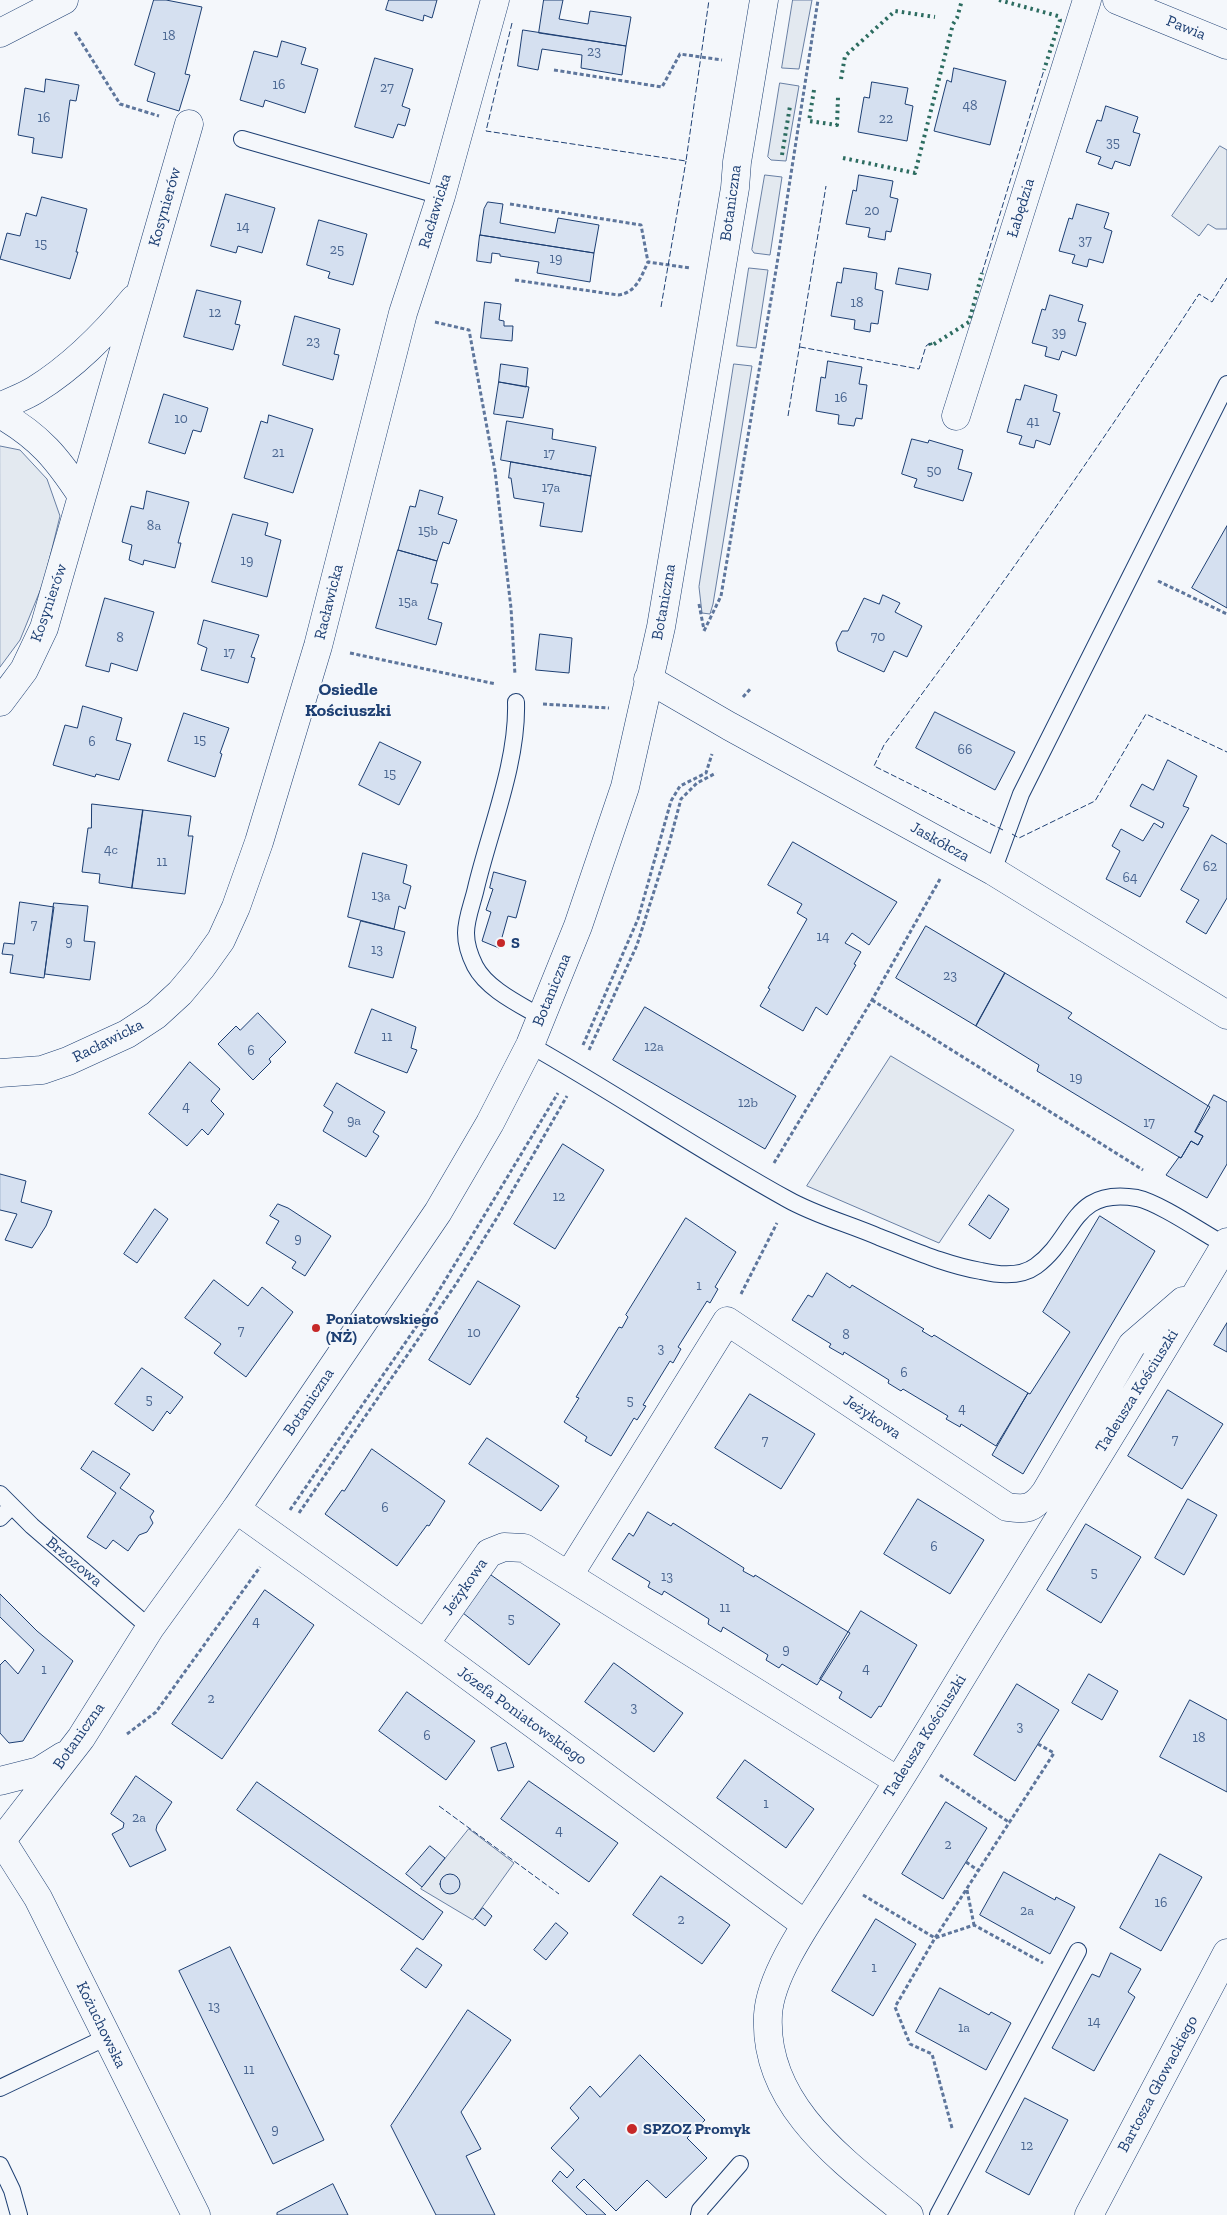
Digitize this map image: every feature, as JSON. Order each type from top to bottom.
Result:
[{"type":"street","points":[[0,33],[64,0]]},
{"type":"street","name":"Racławicka","points":[[0,1073],[42,1070],[96,1050],[127,1034],[156,1014],[174,998],[201,968],[221,940],[240,898],[260,842],[318,646],[403,313],[441,196],[495,0]]},
{"type":"street","name":"Botaniczna","points":[[1,1839],[70,1752],[150,1628],[236,1509],[438,1212],[490,1124],[530,1045],[578,926],[625,787],[661,627],[733,198],[737,162],[764,0]]},
{"type":"street","name":"Łabędzia","points":[[956,416],[1087,0]]},
{"type":"street","name":"Pawia","points":[[1117,0],[1227,45]]},
{"type":"street","name":"Kosynierów","points":[[0,702],[24,670],[44,628],[189,124]]},
{"type":"street","name":"Kosynierów","points":[[0,407],[34,390],[77,359],[108,331],[141,290]]},
{"type":"street","points":[[0,414],[40,441],[63,467],[82,496]]},
{"type":"street","name":"Jaskółcza","points":[[648,679],[729,726],[993,871],[1227,1015]]},
{"type":"street","name":"Tadeusza Kościuszki","points":[[910,2215],[841,2159],[807,2124],[784,2092],[772,2064],[768,2014],[773,1986],[806,1925],[898,1781],[1204,1284],[1226,1244]]},
{"type":"street","name":"Jeżykowa","points":[[727,1321],[1007,1507],[1024,1510],[1038,1502],[1045,1493],[1132,1345],[1204,1284]]},
{"type":"street","points":[[569,1575],[588,1541],[727,1321]]},
{"type":"street","name":"Józefa Poniatowskiego","points":[[236,1509],[425,1644],[806,1925]]},
{"type":"street","name":"Jeżykowa","points":[[425,1644],[489,1553],[504,1547],[524,1548],[898,1781]]},
{"type":"street","points":[[0,1781],[39,1771],[70,1752]]},
{"type":"street","name":"Kożuchowska","points":[[1,1839],[38,1898],[196,2215]]},
{"type":"street","name":"Bartosza Głowackiego","points":[[1089,2215],[1227,1953]]},
{"type":"lane","points":[[242,139],[441,196]]},
{"type":"lane","points":[[993,871],[1021,794],[1227,384]]},
{"type":"lane","points":[[516,695],[517,726],[466,932],[470,954],[476,968],[507,996],[541,1017]]},
{"type":"lane","points":[[530,1045],[789,1200],[940,1261],[981,1271],[1001,1274],[1019,1273],[1035,1267],[1051,1251],[1082,1209],[1099,1199],[1122,1197],[1139,1199],[1154,1204],[1226,1244]]},
{"type":"lane","name":"Brzozowa","points":[[0,1494],[32,1526],[150,1628]]},
{"type":"lane","points":[[0,1518],[12,1506]]},
{"type":"lane","points":[[938,2215],[1078,1951]]},
{"type":"lane","points":[[0,2088],[106,2037]]},
{"type":"lane","points":[[699,2215],[700,2210],[740,2164]]},
{"type":"lane","points":[[0,2165],[12,2190],[19,2215]]},
{"type":"path","points":[[704,631],[721,596],[776,272],[818,0]]},
{"type":"path","points":[[554,70],[662,87],[680,54],[714,58]]},
{"type":"path","points":[[89,55],[120,104],[189,124]]},
{"type":"path","points":[[510,204],[640,225],[648,262],[635,287],[623,294],[515,280]]},
{"type":"path","points":[[648,262],[684,267]]},
{"type":"path","points":[[433,322],[469,330],[495,471],[511,608],[516,695]]},
{"type":"path","points":[[1157,580],[1227,614]]},
{"type":"path","points":[[318,646],[516,695],[618,708]]},
{"type":"path","points":[[746,693],[751,688]]},
{"type":"path","points":[[127,1734],[156,1712],[280,1540],[456,1284],[498,1216],[578,1072],[637,945],[682,799],[697,783],[716,773]]},
{"type":"path","points":[[671,802],[680,804]]},
{"type":"path","points":[[770,1170],[872,1000],[940,878]]},
{"type":"path","points":[[872,1000],[1151,1176]]},
{"type":"path","points":[[727,1321],[763,1251]]},
{"type":"path","points":[[963,2168],[932,2054],[910,2044],[896,2007],[935,1938],[1054,1753],[1038,1744]]},
{"type":"path","points":[[940,1774],[1010,1823]]},
{"type":"path","points":[[966,1862],[978,1871]]},
{"type":"path","points":[[967,1889],[974,1925]]},
{"type":"path","points":[[860,1893],[935,1938],[974,1925],[1065,1975]]},
{"type":"shaded area","points":[[793,0],[812,0],[799,69],[782,68]]},
{"type":"shaded area","points":[[780,83],[799,86],[786,161],[771,160],[768,157]]},
{"type":"shaded area","points":[[1220,146],[1227,150],[1227,229],[1216,229],[1208,224],[1199,236],[1172,216]]},
{"type":"shaded area","points":[[765,175],[782,177],[770,255],[754,253],[752,250]]},
{"type":"shaded area","points":[[749,268],[768,270],[756,348],[737,346]]},
{"type":"shaded area","points":[[734,364],[752,366],[710,614],[702,613],[699,587]]},
{"type":"shaded area","points":[[0,446],[20,450],[47,479],[60,516],[44,581],[20,640],[0,667]]},
{"type":"shaded area","points":[[891,1056],[1014,1130],[939,1243],[807,1186]]},
{"type":"shaded area","points":[[469,1829],[514,1863],[473,1920],[421,1889]]},
{"type":"building","points":[[154,0],[166,0],[202,7],[185,74],[190,75],[179,111],[147,101],[155,73],[135,65]]},
{"type":"building","points":[[389,0],[437,0],[432,18],[424,15],[423,21],[386,10]]},
{"type":"building","points":[[544,0],[563,0],[559,19],[588,24],[590,11],[631,17],[626,46],[539,33]]},
{"type":"building","points":[[523,30],[626,46],[622,75],[581,68],[582,55],[542,49],[538,70],[518,66]]},
{"type":"building","points":[[282,41],[306,48],[301,64],[318,69],[305,113],[265,100],[263,107],[240,100],[254,51],[277,57]]},
{"type":"building","points":[[375,58],[413,69],[402,106],[410,109],[405,126],[398,124],[393,138],[355,127]]},
{"type":"building","points":[[954,68],[1006,81],[990,145],[934,131],[947,80],[951,82]]},
{"type":"building","points":[[46,79],[79,85],[76,101],[70,100],[62,158],[32,153],[34,138],[18,135],[25,88],[44,92]]},
{"type":"building","points":[[872,82],[908,88],[905,104],[913,106],[907,141],[858,132],[864,97],[869,98]]},
{"type":"building","points":[[1106,106],[1138,117],[1133,132],[1140,134],[1130,166],[1115,161],[1112,169],[1098,164],[1101,157],[1086,152],[1097,120],[1101,121]]},
{"type":"building","points":[[859,175],[893,181],[890,197],[898,199],[891,232],[886,231],[885,240],[868,237],[870,228],[846,224],[853,190],[856,191]]},
{"type":"building","points":[[226,194],[275,208],[262,253],[238,246],[236,253],[211,246]]},
{"type":"building","points":[[42,197],[87,209],[70,279],[0,259],[7,233],[20,236],[26,213],[36,216]]},
{"type":"building","points":[[488,202],[503,204],[500,223],[555,233],[558,218],[599,225],[594,253],[480,235],[484,209]]},
{"type":"building","points":[[1077,204],[1109,213],[1104,228],[1112,231],[1103,263],[1089,259],[1087,267],[1072,263],[1075,255],[1059,251],[1069,218],[1072,219]]},
{"type":"building","points":[[319,220],[367,234],[353,285],[328,278],[330,272],[307,265]]},
{"type":"building","points":[[480,235],[594,253],[590,282],[537,273],[539,262],[500,256],[500,254],[492,253],[491,263],[477,261]]},
{"type":"building","points":[[844,268],[877,273],[875,289],[883,291],[878,324],[871,323],[870,332],[854,329],[855,320],[831,316],[837,282],[841,283]]},
{"type":"building","points":[[899,268],[931,274],[928,290],[896,284]]},
{"type":"building","points":[[197,290],[241,301],[235,324],[240,325],[233,350],[184,337]]},
{"type":"building","points":[[1050,295],[1083,305],[1078,321],[1086,323],[1076,356],[1062,351],[1059,360],[1045,356],[1047,347],[1032,343],[1042,309],[1045,310]]},
{"type":"building","points":[[485,302],[501,304],[499,320],[504,321],[504,326],[513,326],[512,341],[481,338]]},
{"type":"building","points":[[295,316],[340,329],[334,354],[339,355],[333,380],[283,365]]},
{"type":"building","points":[[828,361],[862,367],[859,384],[867,385],[862,419],[856,418],[854,426],[838,424],[839,415],[816,411],[821,377],[825,378]]},
{"type":"building","points":[[501,364],[528,368],[526,387],[499,382]]},
{"type":"building","points":[[499,382],[529,387],[523,418],[494,414]]},
{"type":"building","points":[[1025,385],[1057,395],[1053,411],[1060,413],[1050,445],[1036,440],[1034,448],[1019,444],[1022,436],[1007,432],[1016,399],[1020,400]]},
{"type":"building","points":[[164,394],[208,408],[201,432],[193,430],[185,454],[149,443]]},
{"type":"building","points":[[269,415],[313,429],[293,493],[244,478],[261,421],[267,423]]},
{"type":"building","points":[[507,421],[553,429],[552,439],[596,447],[591,476],[501,460]]},
{"type":"building","points":[[912,439],[928,443],[929,440],[963,450],[958,469],[972,473],[963,501],[914,487],[917,479],[902,474]]},
{"type":"building","points":[[511,462],[591,476],[582,532],[540,526],[544,503],[514,498],[511,478],[509,478]]},
{"type":"building","points":[[420,490],[443,497],[438,514],[457,520],[449,544],[443,542],[437,561],[398,550],[410,506],[415,507]]},
{"type":"building","points":[[147,491],[189,502],[178,543],[181,543],[175,568],[144,560],[143,565],[129,560],[132,545],[122,542],[131,506],[143,509]]},
{"type":"building","points":[[233,514],[268,523],[265,535],[281,540],[267,597],[212,582]]},
{"type":"building","points":[[1227,526],[1227,608],[1192,588]]},
{"type":"building","points":[[398,550],[437,561],[431,583],[438,584],[428,619],[442,623],[436,645],[376,628]]},
{"type":"building","points":[[883,595],[900,603],[895,612],[922,626],[907,657],[894,651],[884,672],[838,651],[836,643],[842,631],[848,631],[864,598],[879,604]]},
{"type":"building","points":[[105,598],[154,612],[137,671],[111,663],[109,672],[86,666]]},
{"type":"building","points":[[204,620],[259,635],[251,657],[255,658],[248,683],[201,670],[207,648],[198,644]]},
{"type":"building","points":[[540,634],[572,638],[569,673],[536,670]]},
{"type":"building","points":[[83,706],[122,718],[116,740],[131,744],[119,780],[96,774],[95,777],[53,765],[65,725],[77,728]]},
{"type":"building","points":[[935,712],[1015,752],[995,790],[916,748]]},
{"type":"building","points":[[184,713],[229,728],[220,753],[222,754],[215,777],[168,761]]},
{"type":"building","points":[[380,742],[421,762],[399,805],[359,785]]},
{"type":"building","points":[[1168,760],[1197,776],[1183,806],[1189,808],[1140,897],[1106,879],[1120,851],[1112,846],[1121,829],[1143,841],[1154,823],[1162,828],[1164,823],[1130,806],[1142,784],[1153,790]]},
{"type":"building","points":[[92,804],[143,810],[132,888],[99,883],[100,874],[82,872],[88,828],[91,828]]},
{"type":"building","points":[[143,810],[191,816],[188,836],[193,836],[185,894],[132,888]]},
{"type":"building","points":[[1212,835],[1227,844],[1227,898],[1206,934],[1186,922],[1199,900],[1181,890]]},
{"type":"building","points":[[793,842],[897,902],[869,945],[852,933],[845,943],[861,952],[854,964],[856,965],[827,1015],[816,1007],[803,1031],[760,1006],[770,989],[768,988],[807,919],[797,913],[802,904],[768,885]]},
{"type":"building","points":[[363,853],[407,865],[403,883],[411,886],[405,909],[399,906],[394,929],[348,917]]},
{"type":"building","points":[[494,872],[526,881],[516,918],[508,916],[499,948],[482,941],[491,912],[486,910],[493,889],[490,888]]},
{"type":"building","points":[[20,902],[54,907],[44,978],[10,973],[13,955],[2,954],[4,943],[14,944]]},
{"type":"building","points":[[54,903],[88,906],[84,941],[95,942],[90,980],[45,974]]},
{"type":"building","points":[[361,921],[405,932],[393,978],[349,967]]},
{"type":"building","points":[[926,926],[1005,973],[976,1026],[896,978]]},
{"type":"building","points":[[1005,973],[1072,1013],[1068,1018],[1210,1107],[1195,1132],[1203,1136],[1198,1145],[1191,1141],[1181,1158],[1179,1157],[1037,1071],[1039,1065],[976,1026]]},
{"type":"building","points":[[645,1007],[796,1096],[765,1149],[613,1060]]},
{"type":"building","points":[[372,1009],[416,1027],[411,1048],[417,1050],[407,1073],[355,1053]]},
{"type":"building","points":[[258,1013],[286,1042],[269,1059],[271,1062],[253,1080],[218,1044],[236,1026],[240,1030]]},
{"type":"building","points":[[190,1062],[220,1089],[211,1101],[224,1114],[208,1135],[202,1129],[187,1146],[149,1114]]},
{"type":"building","points":[[337,1083],[385,1112],[373,1132],[379,1136],[366,1157],[323,1131],[333,1112],[324,1106]]},
{"type":"building","points":[[1214,1095],[1227,1102],[1227,1164],[1207,1198],[1166,1175],[1179,1157],[1181,1158],[1191,1141],[1198,1145],[1203,1136],[1195,1132]]},
{"type":"building","points":[[563,1144],[604,1170],[555,1249],[514,1224]]},
{"type":"building","points":[[0,1174],[26,1181],[21,1202],[52,1211],[46,1226],[32,1248],[5,1240],[17,1214],[0,1210]]},
{"type":"building","points":[[989,1195],[1009,1209],[990,1239],[969,1225]]},
{"type":"building","points":[[278,1204],[288,1208],[331,1236],[305,1276],[292,1268],[296,1262],[266,1243],[279,1221],[270,1216]]},
{"type":"building","points":[[155,1209],[168,1219],[137,1263],[124,1254]]},
{"type":"building","points":[[1100,1216],[1155,1251],[1023,1474],[992,1455],[1028,1393],[1030,1394],[1070,1332],[1043,1312]]},
{"type":"building","points":[[686,1218],[736,1252],[715,1287],[718,1289],[710,1303],[707,1301],[678,1347],[681,1349],[673,1363],[670,1361],[643,1405],[646,1406],[637,1420],[634,1418],[611,1456],[585,1441],[587,1437],[564,1422],[579,1398],[576,1397],[619,1327],[622,1328],[628,1317],[626,1315]]},
{"type":"building","points":[[827,1273],[850,1288],[852,1285],[924,1329],[922,1331],[932,1337],[934,1335],[1028,1393],[996,1446],[961,1424],[960,1427],[946,1419],[948,1416],[903,1389],[901,1391],[888,1383],[889,1380],[844,1352],[843,1355],[829,1347],[831,1344],[792,1320],[808,1295],[812,1297]]},
{"type":"building","points":[[214,1280],[248,1306],[262,1287],[293,1312],[246,1377],[214,1353],[221,1344],[185,1318]]},
{"type":"building","points":[[478,1281],[520,1306],[470,1385],[429,1360]]},
{"type":"building","points":[[1227,1323],[1227,1352],[1214,1345]]},
{"type":"building","points":[[142,1368],[183,1397],[170,1414],[167,1411],[153,1431],[115,1404]]},
{"type":"building","points":[[1168,1390],[1223,1424],[1182,1489],[1128,1456]]},
{"type":"building","points":[[750,1394],[815,1434],[781,1489],[715,1448]]},
{"type":"building","points":[[487,1438],[559,1486],[541,1511],[469,1464]]},
{"type":"building","points":[[372,1449],[445,1501],[429,1526],[427,1525],[397,1566],[325,1514],[342,1490],[344,1491]]},
{"type":"building","points":[[93,1451],[130,1474],[120,1488],[154,1511],[150,1517],[153,1523],[147,1532],[139,1535],[128,1551],[113,1540],[106,1549],[87,1537],[116,1493],[81,1469]]},
{"type":"building","points":[[918,1499],[984,1540],[950,1594],[884,1554]]},
{"type":"building","points":[[1188,1499],[1217,1515],[1184,1575],[1155,1558]]},
{"type":"building","points":[[648,1512],[671,1526],[673,1523],[744,1568],[743,1571],[754,1577],[755,1575],[850,1633],[817,1685],[782,1664],[779,1668],[766,1660],[768,1655],[723,1627],[721,1632],[708,1624],[709,1619],[664,1591],[662,1595],[648,1587],[650,1582],[612,1559],[629,1533],[633,1536]]},
{"type":"building","points":[[1086,1524],[1141,1557],[1101,1623],[1047,1590]]},
{"type":"building","points":[[491,1575],[560,1624],[529,1665],[463,1613]]},
{"type":"building","points":[[265,1590],[314,1625],[222,1759],[172,1724]]},
{"type":"building","points":[[0,1594],[37,1631],[73,1661],[23,1741],[9,1743],[0,1733],[0,1665],[5,1660],[18,1674],[34,1650],[0,1617]]},
{"type":"building","points":[[861,1611],[917,1645],[881,1707],[879,1706],[871,1718],[839,1698],[842,1692],[820,1679]]},
{"type":"building","points":[[614,1663],[683,1713],[654,1752],[585,1702]]},
{"type":"building","points":[[1089,1674],[1118,1691],[1102,1720],[1072,1703]]},
{"type":"building","points":[[1017,1684],[1059,1710],[1015,1781],[974,1755]]},
{"type":"building","points":[[407,1692],[475,1741],[446,1780],[379,1731]]},
{"type":"building","points":[[1190,1700],[1227,1720],[1227,1792],[1160,1757]]},
{"type":"building","points":[[506,1743],[514,1767],[498,1771],[491,1748]]},
{"type":"building","points":[[745,1760],[814,1809],[786,1848],[717,1798]]},
{"type":"building","points":[[136,1776],[172,1802],[157,1825],[156,1830],[166,1850],[130,1867],[112,1834],[123,1828],[124,1823],[111,1814]]},
{"type":"building","points":[[529,1781],[618,1843],[589,1882],[501,1819]]},
{"type":"building","points":[[257,1782],[443,1912],[423,1940],[237,1810]]},
{"type":"building","points":[[946,1802],[987,1828],[943,1899],[902,1874]]},
{"type":"building","points":[[430,1846],[445,1858],[422,1887],[406,1874]]},
{"type":"building","points":[[1160,1854],[1202,1877],[1161,1951],[1120,1928]]},
{"type":"building","points":[[1004,1872],[1055,1900],[1056,1897],[1075,1907],[1050,1954],[980,1915]]},
{"type":"building","points":[[450,1874],[457,1877],[460,1884],[457,1891],[450,1894],[443,1891],[440,1884],[443,1877]]},
{"type":"building","points":[[661,1876],[730,1925],[702,1964],[633,1915]]},
{"type":"building","points":[[483,1908],[492,1916],[485,1926],[475,1918]]},
{"type":"building","points":[[876,1919],[916,1944],[873,2016],[832,1991]]},
{"type":"building","points":[[556,1923],[568,1933],[546,1960],[534,1950]]},
{"type":"building","points":[[230,1947],[324,2140],[273,2164],[179,1971]]},
{"type":"building","points":[[417,1948],[442,1965],[426,1988],[401,1970]]},
{"type":"building","points":[[1111,1953],[1141,1969],[1128,1992],[1135,1997],[1094,2071],[1052,2048],[1092,1974],[1099,1977]]},
{"type":"building","points":[[940,1988],[989,2015],[991,2012],[1011,2023],[986,2070],[916,2032]]},
{"type":"building","points":[[468,2010],[511,2040],[461,2112],[481,2149],[466,2156],[495,2215],[436,2215],[391,2126]]},
{"type":"building","name":"SPZOZ Promyk","points":[[640,2055],[705,2120],[687,2138],[707,2158],[666,2198],[647,2180],[616,2211],[584,2179],[576,2187],[606,2215],[587,2215],[552,2181],[560,2171],[567,2178],[574,2170],[551,2148],[579,2118],[570,2108],[590,2086],[600,2097]]},
{"type":"building","points":[[1025,2098],[1068,2120],[1029,2195],[986,2172]]},
{"type":"building","points":[[333,2184],[348,2215],[277,2215],[277,2213]]},
{"type":"hedge","points":[[843,158],[915,173],[953,24],[957,18],[962,0]]},
{"type":"hedge","points":[[999,0],[1058,16],[1060,20],[1044,70]]},
{"type":"hedge","points":[[841,79],[845,56],[895,11],[935,17]]},
{"type":"hedge","points":[[814,90],[809,121],[837,125],[838,97]]},
{"type":"hedge","points":[[782,155],[790,106]]},
{"type":"hedge","points":[[930,343],[931,346],[969,322],[982,273]]},
{"type":"fence","points":[[512,23],[486,131],[686,161],[709,0]]},
{"type":"fence","points":[[982,273],[1044,70]]},
{"type":"fence","points":[[661,307],[686,161]]},
{"type":"fence","points":[[788,416],[826,186]]},
{"type":"fence","points":[[1003,830],[874,766],[884,745],[966,634],[1045,522],[1199,294],[1212,302],[1227,278]]},
{"type":"fence","points":[[800,347],[919,369],[926,346],[930,343]]},
{"type":"fence","points":[[1012,834],[1019,838],[1095,801],[1146,714],[1227,752]]},
{"type":"fence","points":[[439,1806],[559,1894]]},
{"type":"place","name":"S","points":[[501,943]]},
{"type":"place","name":"Poniatowskiego (NŻ)","points":[[316,1328]]},
{"type":"place","name":"SPZOZ Promyk","points":[[632,2129]]},
{"type":"district","name":"Osiedle Kościuszki","points":[[348,700]]}]
